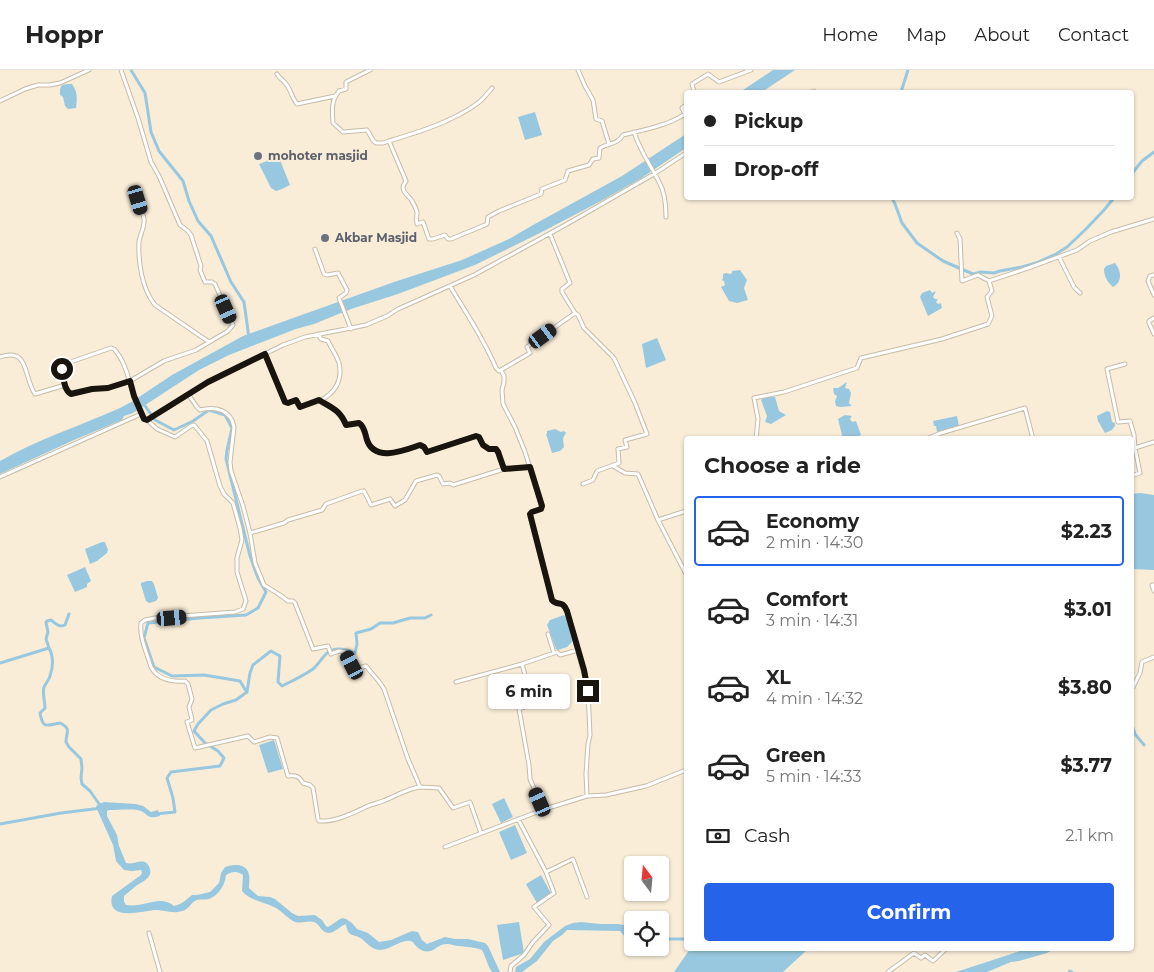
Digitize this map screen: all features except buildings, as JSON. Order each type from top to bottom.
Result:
[{"type":"street","points":[[0,95],[1,100],[25,89],[38,85],[50,85],[89,70]]},
{"type":"street","points":[[121,70],[151,162],[180,224],[191,235],[201,265],[200,270],[203,278],[206,282],[211,281],[214,283],[233,325],[231,329],[196,350],[164,361],[130,381],[108,388],[68,393],[62,366],[63,364],[111,348],[114,349],[125,368],[130,381],[134,396],[144,419],[149,420],[157,429],[175,437],[194,425],[206,438],[220,486],[224,494],[233,503],[242,540],[236,558],[237,572],[246,601],[243,608],[235,612],[220,614],[145,620],[141,623],[140,627],[154,671],[164,679],[173,682],[185,681],[188,684],[192,699],[189,707],[192,720],[187,722],[194,747],[248,736],[254,742],[270,737],[277,738],[288,776],[296,776],[303,783],[313,788],[319,821],[354,813],[406,790],[420,787],[439,788],[453,808],[470,802],[482,833]]},
{"type":"street","points":[[370,70],[346,82],[346,89],[339,91],[335,96],[332,112],[333,123],[337,128],[343,132],[367,130],[376,144],[420,132],[460,114],[480,102],[492,88]]},
{"type":"street","points":[[578,70],[593,100],[596,119],[602,121],[609,144]]},
{"type":"street","points":[[694,90],[692,84],[707,72],[718,82],[751,70]]},
{"type":"street","points":[[277,74],[285,82],[297,104],[335,96]]},
{"type":"street","points":[[388,141],[406,181],[403,186],[404,190],[406,195],[411,198],[416,211],[417,224],[423,222],[429,239],[445,235],[448,239],[485,226],[488,217],[541,194],[542,189],[565,180],[568,171],[589,165],[593,159],[599,158],[600,148],[616,143],[623,135],[678,119],[684,115]]},
{"type":"street","points":[[634,132],[638,146],[660,183],[666,203],[666,217]]},
{"type":"street","points":[[149,420],[213,379],[265,354],[299,339],[366,325],[474,275],[550,234],[684,154]]},
{"type":"street","points":[[138,200],[144,222],[140,241],[139,265],[152,302],[209,342]]},
{"type":"street","points":[[989,281],[1077,250],[1090,241],[1111,232],[1154,219]]},
{"type":"street","points":[[550,234],[570,283],[562,289],[562,292],[578,315],[584,328],[614,358],[647,434],[625,440],[627,446],[618,449],[619,463],[597,471],[592,480],[583,484]]},
{"type":"street","points":[[756,436],[758,419],[754,398],[784,392],[857,368],[861,358],[942,339],[988,324],[992,316],[987,297],[992,291],[989,281],[978,275],[962,281],[960,239],[957,234]]},
{"type":"street","points":[[315,249],[325,275],[339,274],[347,292],[339,298],[351,329]]},
{"type":"street","points":[[1059,257],[1074,287],[1080,292]]},
{"type":"street","points":[[1154,275],[1150,276],[1148,281],[1154,295]]},
{"type":"street","points":[[450,286],[481,336],[496,368],[501,370],[504,376],[503,404],[520,438],[542,506],[541,509],[530,514],[543,568],[552,600],[565,605],[588,691],[590,736],[586,774],[587,796]]},
{"type":"street","points":[[501,370],[530,353],[527,347],[575,313]]},
{"type":"street","points":[[1154,318],[1149,323],[1154,334]]},
{"type":"street","points":[[265,354],[285,402],[288,403],[296,400],[300,407],[319,400],[330,395],[339,382],[340,375],[337,358],[328,342],[321,339],[318,334]]},
{"type":"street","points":[[0,357],[11,354],[21,358],[35,394],[65,385]]},
{"type":"street","points":[[1125,364],[1107,369],[1118,422],[1130,421],[1134,435],[1134,448],[1140,473],[1134,475]]},
{"type":"street","points":[[188,394],[200,410],[208,408],[221,409],[233,422],[231,471],[250,533],[255,563],[264,585],[288,602],[295,602],[313,650],[328,646],[330,654],[339,651],[345,652],[356,669],[366,666],[378,679],[384,689],[408,759],[420,787]]},
{"type":"street","points":[[319,400],[331,409],[337,410],[346,425],[359,423],[362,425],[368,443],[372,449],[380,452],[396,453],[420,445],[427,452],[476,436],[489,449],[496,449],[504,469]]},
{"type":"street","points":[[934,436],[1025,408],[1032,436]]},
{"type":"street","points":[[0,477],[140,412]]},
{"type":"street","points":[[1134,448],[1154,442]]},
{"type":"street","points":[[612,466],[625,473],[638,474],[658,520],[684,570]]},
{"type":"street","points":[[250,533],[322,510],[326,504],[362,491],[364,491],[371,505],[390,499],[394,506],[405,500],[416,481],[438,475],[443,484],[450,483],[453,485],[504,469],[530,467]]},
{"type":"street","points":[[658,520],[684,512]]},
{"type":"street","points":[[1154,585],[1152,585],[1154,591]]},
{"type":"street","points":[[548,634],[554,653]]},
{"type":"street","points":[[456,682],[522,664],[557,652],[560,656],[578,650]]},
{"type":"street","points":[[1134,686],[1140,673],[1142,662],[1154,657]]},
{"type":"street","points":[[522,664],[533,704],[519,709],[530,779],[545,809]]},
{"type":"street","points":[[444,847],[545,809],[587,796],[606,795],[646,786],[684,771]]},
{"type":"street","points":[[510,972],[511,966],[524,955],[549,925],[534,907],[554,894],[546,872],[518,819]]},
{"type":"street","points":[[546,872],[573,859],[587,897]]},
{"type":"street","points":[[149,933],[160,972]]},
{"type":"street","points":[[888,972],[914,953],[921,958],[926,955],[933,961],[944,951]]},
{"type":"water","points":[[773,70],[795,70],[765,90],[743,90]]},
{"type":"water","points":[[72,84],[75,90],[76,108],[68,109],[65,106],[63,97],[60,95],[62,85]]},
{"type":"water","points":[[535,112],[542,135],[525,140],[518,117]]},
{"type":"water","points":[[684,135],[684,149],[640,179],[540,233],[475,265],[229,355],[199,370],[133,413],[124,416],[122,420],[0,474],[0,461],[14,453],[120,408],[172,375],[243,336],[394,282],[462,260],[509,239],[622,176]]},
{"type":"water","points":[[278,157],[290,185],[276,191],[271,188],[259,164]]},
{"type":"water","points":[[1115,263],[1119,269],[1120,279],[1113,287],[1106,279],[1104,269],[1106,266]]},
{"type":"water","points":[[740,270],[747,280],[744,288],[748,300],[737,303],[729,301],[721,287],[725,285],[724,281],[721,280],[723,279],[723,274],[730,274],[732,271]]},
{"type":"water","points":[[930,290],[932,293],[936,291],[933,297],[938,299],[936,302],[938,304],[941,303],[942,308],[928,316],[920,297],[922,293]]},
{"type":"water","points":[[657,338],[666,360],[646,368],[642,344]]},
{"type":"water","points":[[847,382],[845,388],[849,389],[851,393],[849,403],[852,406],[836,406],[837,396],[834,394],[833,388],[838,388]]},
{"type":"water","points":[[765,397],[775,397],[779,411],[786,415],[771,424],[765,422],[767,416],[761,400]]},
{"type":"water","points":[[1107,411],[1110,412],[1115,426],[1112,430],[1105,433],[1097,416]]},
{"type":"water","points":[[845,415],[852,416],[850,419],[852,422],[856,421],[861,435],[842,436],[838,419]]},
{"type":"water","points":[[957,416],[959,426],[937,432],[933,421]]},
{"type":"water","points":[[555,429],[566,433],[563,438],[564,447],[560,451],[552,453],[546,434],[547,431]]},
{"type":"water","points":[[1134,494],[1154,495],[1154,570],[1134,569]]},
{"type":"water","points":[[105,542],[108,550],[107,553],[90,564],[85,549]]},
{"type":"water","points":[[85,567],[91,581],[87,584],[87,587],[75,592],[67,575]]},
{"type":"water","points":[[152,581],[154,584],[158,598],[156,601],[149,603],[146,601],[141,585],[141,583]]},
{"type":"water","points":[[564,615],[570,628],[572,642],[567,647],[558,650],[547,625],[550,620]]},
{"type":"water","points":[[274,740],[283,769],[268,773],[259,745]]},
{"type":"water","points":[[504,798],[513,817],[501,823],[492,804]]},
{"type":"water","points":[[104,802],[136,804],[143,806],[151,812],[158,810],[160,816],[149,817],[138,810],[107,811],[107,816],[117,835],[126,863],[145,862],[150,869],[148,877],[124,896],[126,905],[163,901],[174,906],[177,905],[192,895],[210,892],[219,883],[221,873],[225,867],[240,865],[248,871],[249,888],[258,896],[275,899],[298,916],[315,915],[328,927],[343,918],[379,942],[391,940],[412,931],[418,932],[422,940],[427,944],[445,937],[485,943],[500,972],[492,972],[482,950],[476,948],[445,944],[427,951],[417,947],[413,942],[404,941],[380,950],[373,948],[362,939],[350,933],[346,924],[326,933],[314,922],[295,922],[276,908],[245,894],[242,891],[243,875],[237,872],[226,875],[221,889],[216,895],[208,899],[197,900],[182,911],[120,912],[114,909],[112,896],[141,875],[142,872],[141,870],[124,870],[116,861],[113,845],[96,807]]},
{"type":"water","points":[[515,825],[527,853],[511,860],[499,832]]},
{"type":"water","points":[[541,875],[552,895],[537,903],[526,884]]},
{"type":"water","points":[[519,922],[524,953],[503,960],[497,925]]},
{"type":"water","points":[[573,923],[624,925],[624,936],[620,931],[567,930],[553,941],[537,961],[522,972],[515,972],[516,967],[530,959],[544,942],[565,926]]},
{"type":"water","points":[[689,951],[806,951],[783,972],[674,972]]},
{"type":"water","points":[[1020,951],[1050,951],[1011,962],[987,972],[956,972]]},
{"type":"waterway","points":[[131,70],[145,93],[151,132],[159,151],[183,181],[198,221],[211,236],[231,282],[244,302],[249,338]]},
{"type":"waterway","points":[[902,90],[908,70]]},
{"type":"waterway","points":[[1134,171],[1142,161],[1154,152]]},
{"type":"waterway","points":[[893,200],[902,223],[917,243],[943,261],[973,274],[981,272],[994,273],[1022,267],[1056,254],[1067,247],[1086,229],[1112,200]]},
{"type":"waterway","points":[[143,403],[155,420],[174,430],[193,421],[209,410],[225,415],[232,428],[226,459],[250,556],[258,578],[266,592],[258,608],[246,615],[148,623],[144,638],[154,667],[172,676],[204,675],[240,681],[246,691]]},
{"type":"waterway","points":[[49,648],[46,639],[48,632],[46,622],[51,620],[57,625],[63,626],[69,614]]},
{"type":"waterway","points":[[155,814],[175,812],[167,778],[171,772],[220,766],[224,758],[218,751],[205,743],[194,731],[211,710],[236,700],[247,692],[253,665],[271,651],[280,656],[278,682],[282,686],[313,669],[329,651],[344,649],[355,653],[357,644],[356,633],[371,629],[380,623],[393,623],[410,618],[425,618],[431,615]]},
{"type":"waterway","points":[[0,663],[49,648],[52,655],[52,666],[50,677],[43,689],[45,708],[40,713],[41,718],[46,725],[60,723],[66,727],[68,731],[66,742],[81,759],[82,784],[90,791],[102,808],[0,824]]},
{"type":"waterway","points":[[1134,731],[1144,745]]},
{"type":"waterway","points":[[669,939],[684,939]]},
{"type":"place","name":"mohoter masjid","points":[[258,156]]},
{"type":"place","name":"Akbar Masjid","points":[[325,238]]},
{"type":"route","points":[[62,369],[66,388],[68,393],[71,394],[92,389],[108,388],[130,381],[139,410],[144,419],[147,420],[208,382],[265,354],[286,403],[296,400],[300,407],[319,400],[331,409],[337,410],[346,425],[359,423],[362,425],[372,449],[388,454],[420,445],[427,452],[476,436],[489,449],[496,449],[504,469],[530,467],[542,506],[541,509],[530,514],[543,568],[552,600],[565,605],[584,670],[588,691]]}]
